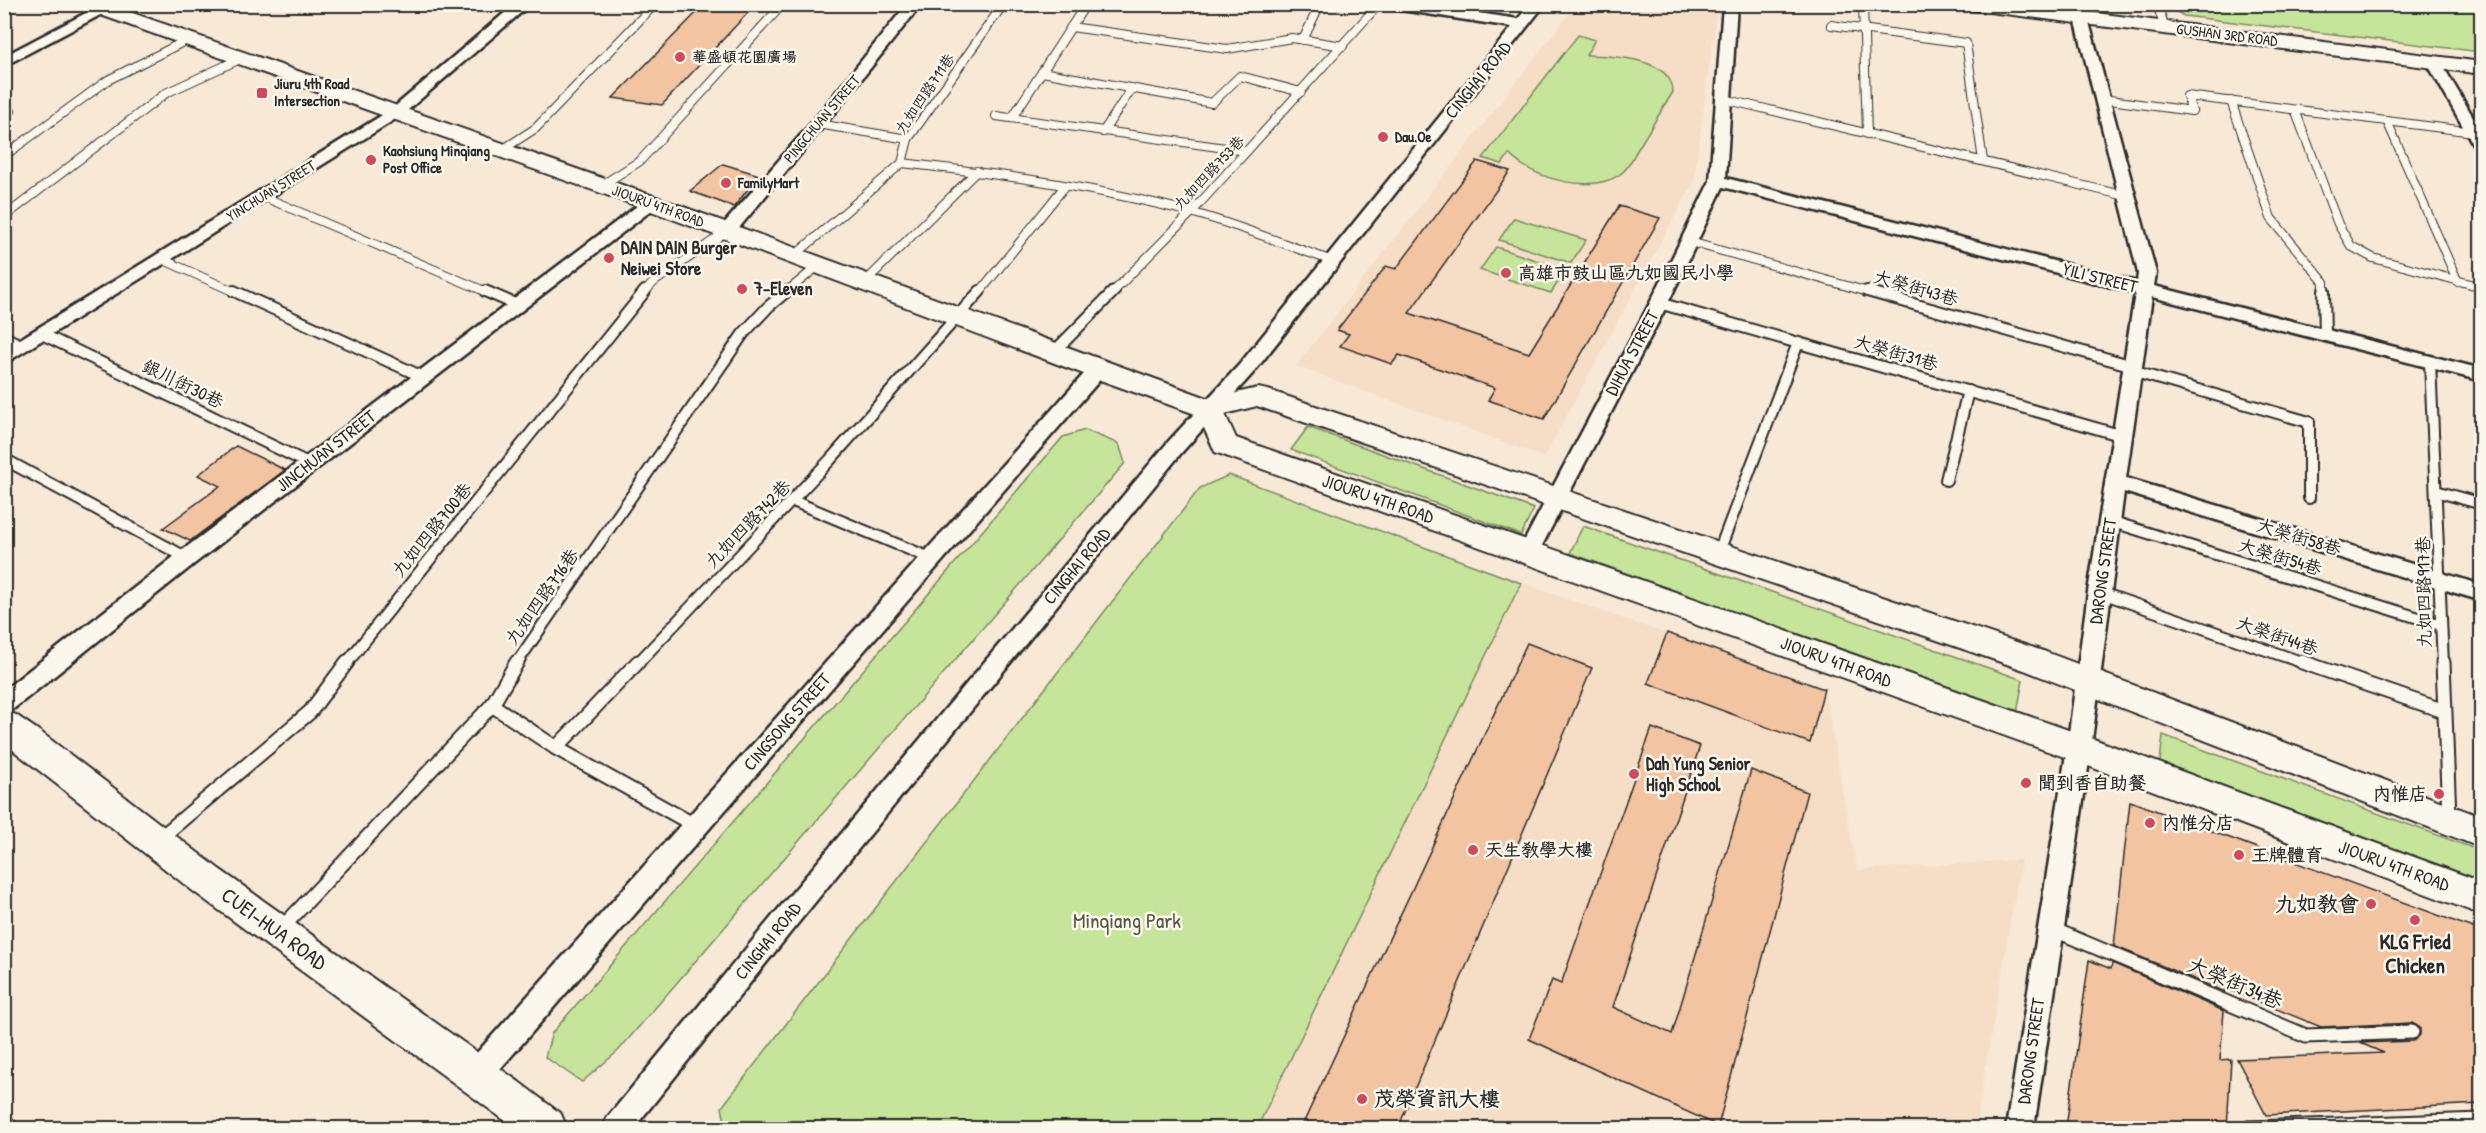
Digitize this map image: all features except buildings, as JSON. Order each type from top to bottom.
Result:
[{"type":"street","name":"YINCHUAN STREET","points":[[4,358],[397,112],[524,4]]},
{"type":"street","name":"PINGCHUAN STREET","points":[[727,231],[818,124],[915,4]]},
{"type":"street","points":[[1388,4],[1522,24]]},
{"type":"street","name":"CINGHAI ROAD","points":[[617,1128],[785,920],[1209,409],[1245,369],[1538,4]]},
{"type":"street","name":"DIHUA STREET","points":[[1528,553],[1659,303],[1718,181],[1730,4]]},
{"type":"street","name":"GUSHAN 3RD ROAD","points":[[1973,4],[2481,68]]},
{"type":"street","name":"JIOURU 4TH ROAD","points":[[109,7],[189,39],[651,203],[818,267],[1209,409],[1225,445],[2079,748],[2481,899]]},
{"type":"street","points":[[4,62],[109,7]]},
{"type":"street","name":"DARONG STREET","points":[[2020,1128],[2089,681],[2099,592],[2147,273],[2082,18]]},
{"type":"street","points":[[2433,61],[2481,146]]},
{"type":"street","name":"YILI STREET","points":[[1718,181],[2481,375]]},
{"type":"street","name":"JINCHUAN STREET","points":[[4,703],[187,558],[651,203]]},
{"type":"street","name":"CINGSONG STREET","points":[[477,1074],[1098,370]]},
{"type":"street","points":[[1209,409],[1258,397],[2089,681],[2481,833]]},
{"type":"street","name":"大榮街58巷","points":[[2116,482],[2481,593]]},
{"type":"street","name":"CUEI-HUA ROAD","points":[[4,725],[42,750],[155,843],[277,933],[477,1074],[547,1128]]},
{"type":"lane","points":[[502,150],[536,128],[655,4]]},
{"type":"lane","points":[[602,186],[640,161],[783,4]]},
{"type":"lane","name":"九如四路711巷","points":[[793,257],[902,163],[908,139],[1000,9],[970,4]]},
{"type":"lane","points":[[1012,118],[1086,4]]},
{"type":"lane","points":[[1304,39],[1320,4]]},
{"type":"lane","name":"九如四路753巷","points":[[1053,353],[1191,213],[1379,4]]},
{"type":"lane","points":[[1863,4],[1867,134]]},
{"type":"lane","points":[[2157,4],[2165,28]]},
{"type":"lane","points":[[1831,25],[1966,43],[1983,161]]},
{"type":"lane","points":[[1071,27],[1227,49],[1292,38],[1343,46]]},
{"type":"lane","points":[[4,156],[108,80],[189,39]]},
{"type":"lane","points":[[4,218],[166,93],[242,58]]},
{"type":"lane","points":[[1042,72],[1212,103],[1240,76],[1301,92]]},
{"type":"lane","points":[[1103,132],[1132,88]]},
{"type":"lane","points":[[2102,99],[2192,111],[2187,96],[2474,132]]},
{"type":"lane","points":[[1724,99],[2126,195]]},
{"type":"lane","points":[[2231,101],[2271,218],[2324,282],[2325,335]]},
{"type":"lane","points":[[4,110],[11,111],[4,115]]},
{"type":"lane","points":[[2295,110],[2338,224],[2351,246],[2373,258],[2458,282],[2481,286]]},
{"type":"lane","points":[[996,116],[1247,151]]},
{"type":"lane","points":[[2387,121],[2458,282]]},
{"type":"lane","points":[[818,124],[908,139]]},
{"type":"lane","points":[[902,163],[977,171],[1065,186],[1191,213],[1333,261]]},
{"type":"lane","points":[[864,283],[977,171]]},
{"type":"lane","name":"九如四路742巷","points":[[556,748],[793,501],[959,318],[1025,239],[1065,186]]},
{"type":"lane","points":[[262,196],[517,304]]},
{"type":"lane","name":"九如四路700巷","points":[[155,843],[310,712],[322,693],[636,302],[654,282],[727,231]]},
{"type":"lane","name":"大榮街43巷","points":[[1690,242],[2309,422],[2309,498]]},
{"type":"lane","points":[[162,259],[423,377]]},
{"type":"lane","name":"九如四路716巷","points":[[277,933],[492,705],[510,672],[743,334],[768,308],[818,267]]},
{"type":"lane","name":"大榮街31巷","points":[[1659,303],[2122,435]]},
{"type":"lane","name":"銀川街30巷","points":[[42,334],[310,464]]},
{"type":"lane","points":[[4,337],[23,346]]},
{"type":"lane","points":[[1718,554],[1798,343]]},
{"type":"lane","name":"九如四路917巷","points":[[2430,362],[2439,492],[2439,580],[2449,821]]},
{"type":"lane","points":[[1946,480],[1968,391]]},
{"type":"lane","points":[[4,459],[187,558]]},
{"type":"lane","points":[[2439,492],[2481,504]]},
{"type":"lane","points":[[793,501],[930,558]]},
{"type":"lane","name":"大榮街54巷","points":[[2110,521],[2441,625]]},
{"type":"lane","name":"大榮街44巷","points":[[2099,592],[2444,711]]},
{"type":"lane","points":[[492,705],[556,748],[696,826]]},
{"type":"lane","name":"大榮街34巷","points":[[2050,927],[2306,1036],[2412,1032]]},
{"type":"lane","points":[[2248,1128],[2481,1120]]},
{"type":"shaded area","name":"高雄市鼓山區九如國民小學","points":[[1576,5],[1717,5],[1694,181],[1544,457],[1296,366]]},
{"type":"shaded area","name":"Dah Yung Senior High School","points":[[1521,583],[1824,689],[1857,870],[2021,860],[1975,1128],[1257,1128]]},
{"type":"green space","points":[[2169,5],[2213,11],[2211,5],[2481,5],[2481,52],[2184,16],[2171,9]]},
{"type":"green space","points":[[1578,35],[1595,40],[1586,55],[1624,58],[1652,65],[1670,80],[1673,92],[1626,169],[1612,179],[1582,184],[1565,182],[1532,171],[1509,154],[1502,164],[1483,158]]},
{"type":"green space","points":[[1514,218],[1586,240],[1571,263],[1499,240]]},
{"type":"green space","points":[[1496,247],[1566,270],[1551,293],[1480,270]]},
{"type":"green space","points":[[1308,427],[1534,509],[1521,535],[1291,450]]},
{"type":"green space","points":[[1085,430],[1119,444],[1125,463],[618,1051],[582,1082],[545,1057],[552,1033],[1063,437]]},
{"type":"green space","name":"Minqiang Park","points":[[1229,475],[1521,583],[1257,1128],[726,1128],[722,1107],[1200,488]]},
{"type":"green space","points":[[1583,526],[2023,680],[2017,713],[1570,553]]},
{"type":"green space","points":[[2163,735],[2481,851],[2481,890],[2159,770]]},
{"type":"tram line","points":[[4,1111],[24,1128]]},
{"type":"place","name":"華盛頓花園廣場","points":[[680,57]]},
{"type":"place","name":"Jiuru 4th Road Intersection","points":[[262,93]]},
{"type":"place","name":"Dau.Oe","points":[[1383,137]]},
{"type":"place","name":"Kaohsiung Minqiang Post Office","points":[[371,160]]},
{"type":"place","name":"FamilyMart","points":[[726,183]]},
{"type":"place","name":"DAIN DAIN Burger Neiwei Store","points":[[609,258]]},
{"type":"place","name":"高雄市鼓山區九如國民小學","points":[[1506,273]]},
{"type":"place","name":"7-Eleven","points":[[742,289]]},
{"type":"place","name":"Dah Yung Senior High School","points":[[1634,774]]},
{"type":"place","name":"聞到香自助餐","points":[[2026,783]]},
{"type":"place","name":"內惟店","points":[[2439,794]]},
{"type":"place","name":"內惟分店","points":[[2150,823]]},
{"type":"place","name":"天生教學大樓","points":[[1473,850]]},
{"type":"place","name":"王牌體育","points":[[2239,855]]},
{"type":"place","name":"九如教會","points":[[2371,904]]},
{"type":"place","name":"KLG Fried Chicken","points":[[2415,920]]},
{"type":"place","name":"茂榮資訊大樓","points":[[1362,1099]]}]
